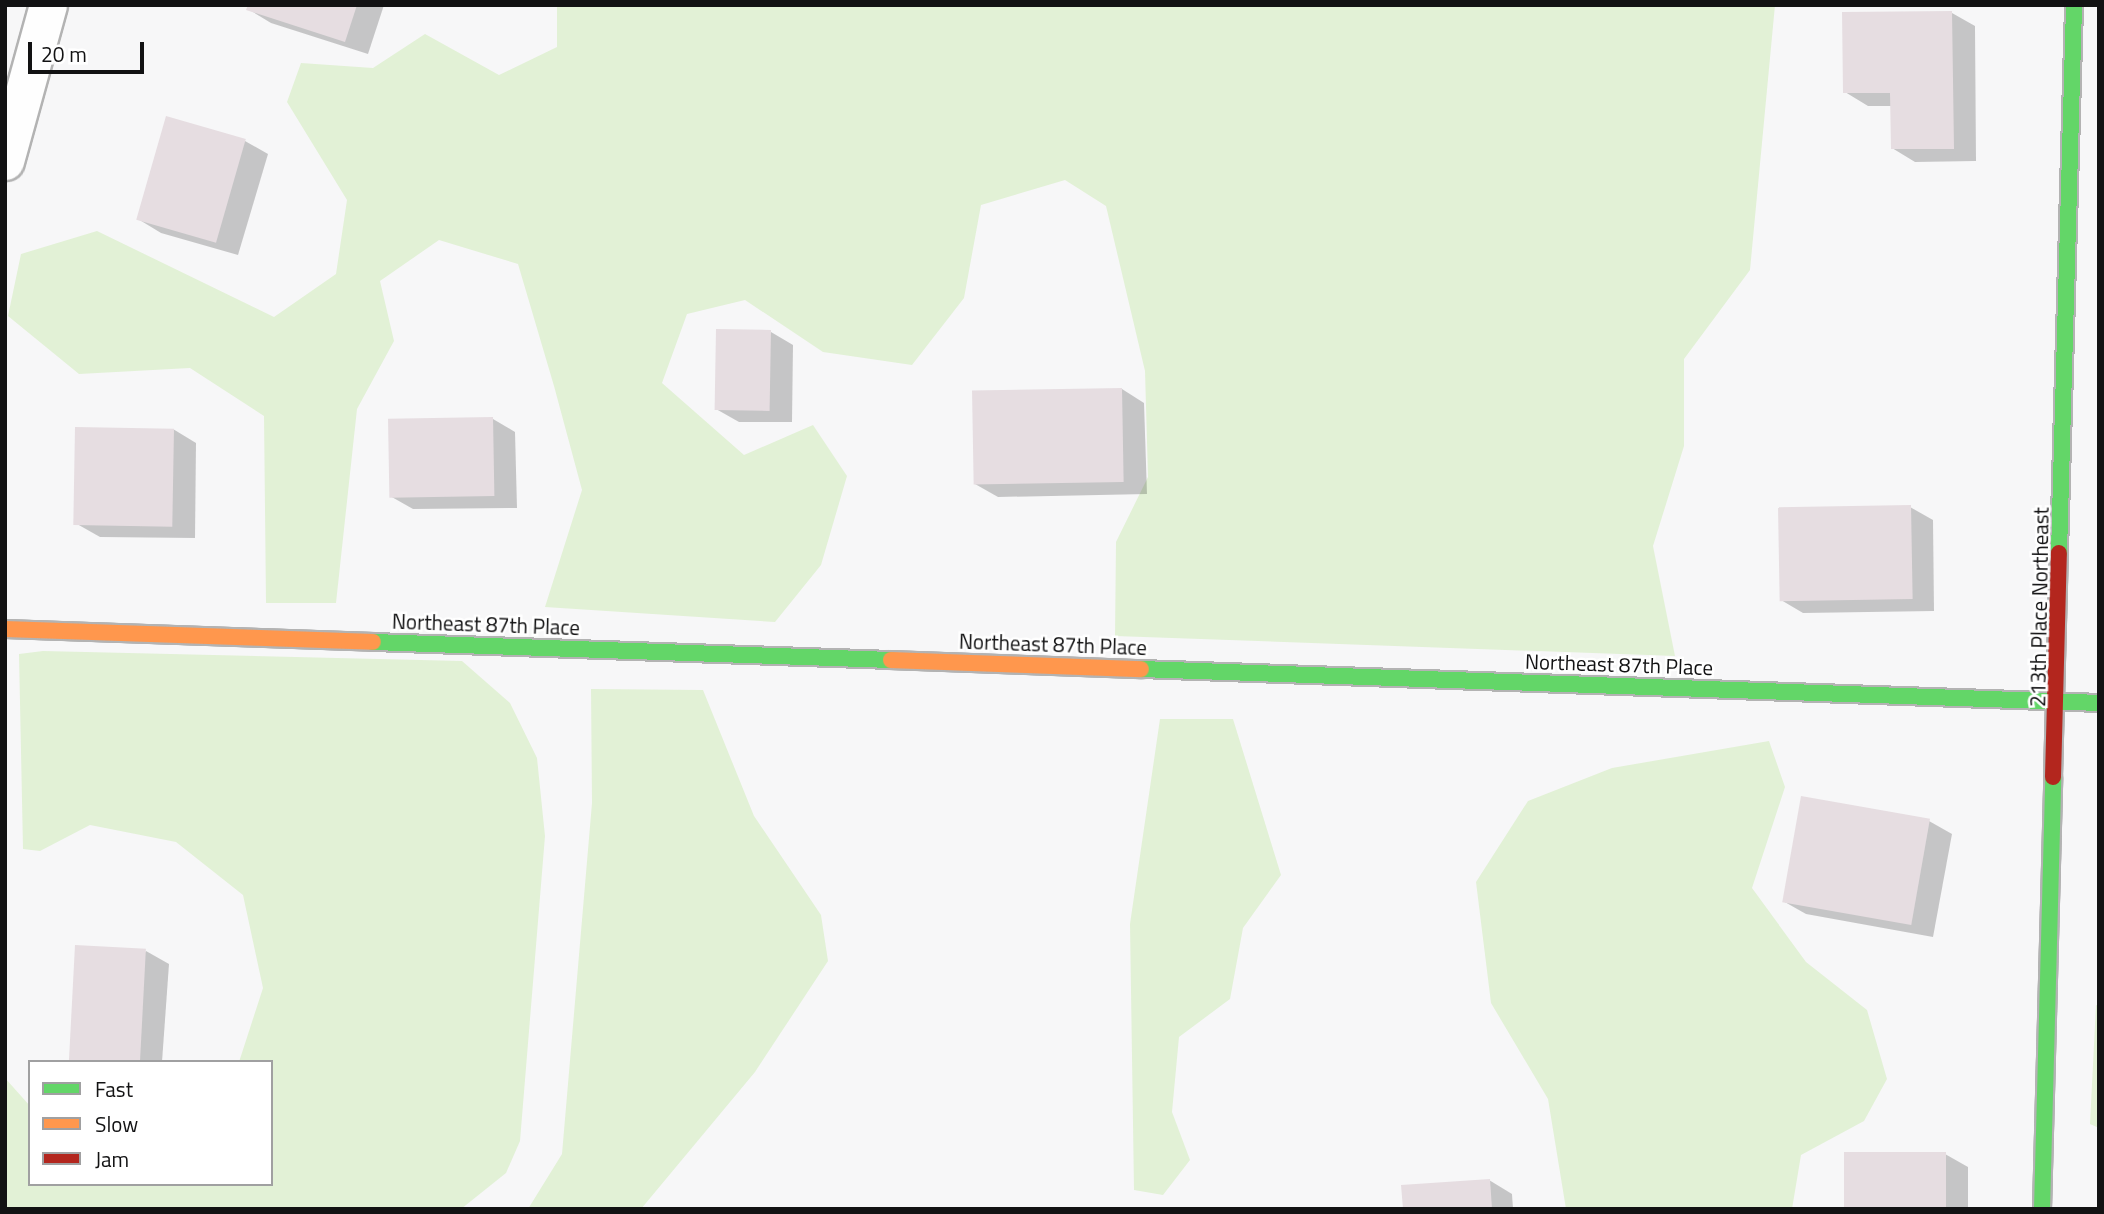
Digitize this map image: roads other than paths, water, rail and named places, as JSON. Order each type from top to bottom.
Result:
[{"type":"street","points":[[5,161],[48,5]]},
{"type":"street","name":"213th Place Northeast","points":[[2042,1209],[2074,5]]},
{"type":"street","name":"Northeast 87th Place","points":[[5,629],[2099,703]]}]
